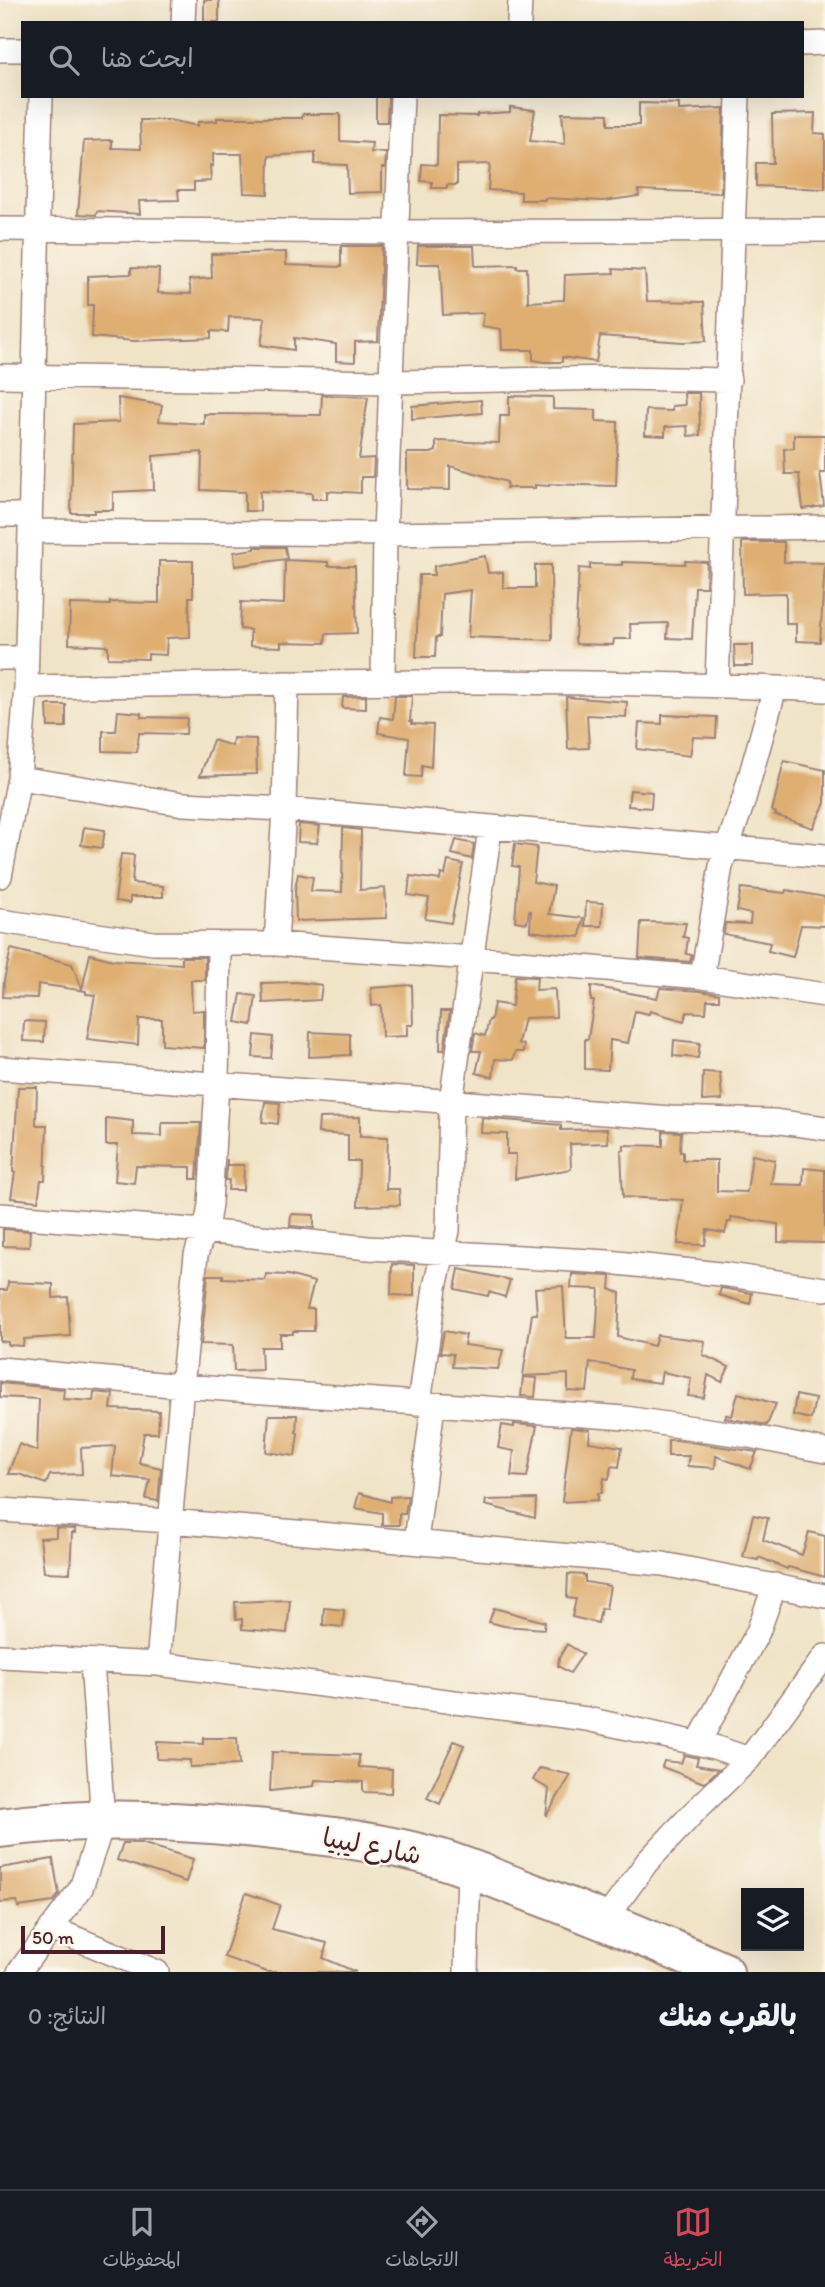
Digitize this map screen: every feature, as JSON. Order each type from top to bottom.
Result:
[{"type":"highway","name":"شارع ليبيا","points":[[0,1828],[34,1824],[164,1821],[302,1832],[395,1848],[437,1858],[605,1920],[724,1972]]},
{"type":"street","points":[[183,21],[184,0]]},
{"type":"street","points":[[519,21],[520,0]]},
{"type":"street","points":[[804,44],[825,43]]},
{"type":"street","points":[[0,50],[21,50]]},
{"type":"street","points":[[0,876],[7,808],[19,778],[26,687],[40,229],[41,98]]},
{"type":"street","points":[[383,681],[385,534],[402,98]]},
{"type":"street","points":[[717,684],[738,98]]},
{"type":"street","points":[[0,229],[396,232],[825,230]]},
{"type":"street","points":[[0,376],[391,382],[619,378],[729,380]]},
{"type":"street","points":[[0,515],[29,523],[385,534],[825,527]]},
{"type":"street","points":[[0,658],[26,658]]},
{"type":"street","points":[[26,687],[383,681],[717,684],[825,690]]},
{"type":"street","points":[[276,944],[284,809],[287,683]]},
{"type":"street","points":[[702,977],[716,888],[775,688]]},
{"type":"street","points":[[19,778],[173,803],[284,809],[825,856]]},
{"type":"street","points":[[416,1542],[435,1287],[449,1217],[451,1101],[490,828]]},
{"type":"street","points":[[0,921],[153,943],[276,944],[472,958],[702,977],[825,995]]},
{"type":"street","points":[[158,1664],[196,1255],[210,1204],[217,1084],[219,945]]},
{"type":"street","points":[[0,1068],[671,1118],[773,1121],[825,1128]]},
{"type":"street","points":[[0,1214],[368,1248],[608,1262],[825,1289]]},
{"type":"street","points":[[0,1369],[182,1386],[652,1422],[749,1436],[825,1451]]},
{"type":"street","points":[[0,1510],[170,1521],[663,1564],[825,1596]]},
{"type":"street","points":[[698,1743],[752,1644],[775,1585]]},
{"type":"street","points":[[0,1656],[158,1664],[587,1719],[698,1743],[749,1759]]},
{"type":"street","points":[[605,1920],[647,1862],[749,1759],[825,1657]]},
{"type":"street","points":[[19,1972],[81,1888],[103,1822],[92,1661]]},
{"type":"street","points":[[466,1972],[469,1869]]},
{"type":"street","points":[[51,1928],[157,1972]]},
{"type":"building","points":[[204,0],[219,0],[219,21],[204,21]]},
{"type":"building","points":[[376,98],[388,98],[387,122],[376,122]]},
{"type":"building","points":[[639,103],[679,104],[679,110],[724,108],[721,193],[638,190],[639,196],[604,201],[545,198],[521,200],[521,192],[488,190],[490,164],[457,165],[457,185],[447,185],[447,188],[432,188],[432,182],[421,181],[422,164],[437,165],[438,115],[477,116],[510,112],[510,107],[535,110],[530,141],[565,144],[562,113],[608,114],[608,125],[639,125]]},
{"type":"building","points":[[815,113],[814,133],[825,134],[825,189],[756,186],[756,163],[773,163],[772,114]]},
{"type":"building","points":[[303,114],[340,114],[340,141],[372,143],[371,152],[386,153],[385,168],[382,168],[382,192],[348,193],[347,165],[315,164],[315,153],[269,156],[268,194],[244,193],[242,154],[213,154],[213,166],[210,165],[211,181],[194,182],[194,190],[178,190],[179,200],[139,201],[140,214],[97,211],[96,215],[78,214],[84,141],[112,140],[112,148],[141,149],[140,120],[169,120],[198,126],[198,122],[217,121],[217,118],[302,118]]},
{"type":"building","points":[[341,246],[382,246],[378,341],[355,342],[355,362],[336,361],[336,344],[294,338],[294,350],[261,345],[265,318],[229,317],[228,332],[211,331],[211,338],[134,341],[92,337],[93,305],[88,305],[88,276],[131,274],[131,268],[159,269],[158,293],[191,294],[189,280],[212,278],[211,254],[286,252],[286,265],[341,267]]},
{"type":"building","points":[[418,246],[474,246],[475,266],[517,265],[517,268],[527,268],[528,302],[564,300],[565,275],[614,273],[613,269],[645,271],[647,301],[704,302],[706,341],[600,336],[596,362],[562,357],[562,362],[544,362],[533,360],[533,350],[502,350],[501,329],[482,326],[484,313],[443,315],[440,264],[417,264]]},
{"type":"building","points":[[684,393],[699,393],[700,435],[688,436],[687,426],[665,427],[665,436],[645,435],[646,410],[672,411],[672,406],[685,405]]},
{"type":"building","points":[[322,395],[368,397],[359,459],[374,458],[373,477],[361,477],[361,493],[327,491],[327,499],[312,499],[312,493],[260,491],[260,511],[245,511],[245,492],[201,490],[202,452],[153,456],[154,490],[113,492],[113,510],[71,513],[73,424],[119,422],[118,398],[162,405],[159,421],[204,424],[204,414],[321,415]]},
{"type":"building","points":[[509,396],[553,397],[553,409],[596,410],[596,421],[618,422],[616,486],[549,484],[535,485],[535,488],[506,488],[507,482],[450,466],[450,490],[407,489],[407,453],[436,451],[436,441],[499,443],[500,416],[509,416]]},
{"type":"building","points":[[481,400],[482,413],[412,419],[412,406]]},
{"type":"building","points":[[794,435],[825,435],[825,473],[820,473],[824,506],[803,509],[799,474],[785,474],[784,449],[794,448]]},
{"type":"building","points":[[742,542],[784,542],[784,562],[825,563],[820,642],[796,641],[796,624],[786,624],[786,593],[743,594]]},
{"type":"building","points":[[255,547],[285,547],[287,559],[235,566],[234,552]]},
{"type":"building","points":[[485,556],[488,573],[503,572],[503,588],[535,588],[535,565],[551,565],[552,640],[468,637],[471,590],[442,594],[440,637],[436,637],[435,657],[416,657],[419,575],[434,575],[434,566]]},
{"type":"building","points":[[285,560],[328,562],[328,566],[355,566],[357,633],[326,634],[325,643],[281,642],[281,647],[250,646],[250,630],[240,629],[241,602],[284,604]]},
{"type":"building","points":[[159,561],[193,561],[193,597],[189,597],[190,637],[167,638],[166,655],[148,654],[148,659],[108,658],[108,646],[69,644],[70,604],[159,603]]},
{"type":"building","points":[[685,561],[707,562],[706,587],[695,587],[692,639],[667,638],[668,623],[630,624],[631,639],[614,639],[613,645],[576,644],[579,568],[590,569],[590,564],[685,564]]},
{"type":"building","points":[[734,645],[753,645],[753,666],[735,666]]},
{"type":"building","points":[[366,696],[366,709],[342,708],[343,697]]},
{"type":"building","points":[[395,696],[412,696],[412,724],[433,725],[431,767],[422,765],[421,777],[406,776],[409,738],[378,733],[380,717],[393,719]]},
{"type":"building","points":[[566,697],[627,702],[626,717],[587,715],[589,748],[568,749]]},
{"type":"building","points":[[47,705],[66,705],[66,727],[48,727]]},
{"type":"building","points":[[118,711],[141,713],[141,717],[187,718],[186,734],[139,733],[137,752],[103,751],[103,731],[116,731]]},
{"type":"building","points":[[662,715],[717,717],[716,738],[693,737],[690,756],[637,749],[639,723],[662,724]]},
{"type":"building","points":[[233,738],[256,739],[257,774],[200,776],[213,740],[232,746]]},
{"type":"building","points":[[784,761],[825,770],[825,803],[813,828],[775,815],[772,811]]},
{"type":"building","points":[[630,790],[652,792],[651,808],[628,806]]},
{"type":"building","points":[[299,824],[320,826],[317,843],[298,842]]},
{"type":"building","points":[[84,827],[105,830],[102,848],[81,845]]},
{"type":"building","points":[[343,828],[361,830],[360,890],[385,888],[387,918],[296,921],[295,889],[298,874],[313,877],[311,891],[342,892]]},
{"type":"building","points":[[456,840],[474,844],[472,859],[452,854]]},
{"type":"building","points":[[515,844],[537,847],[533,882],[554,886],[549,914],[583,918],[580,937],[530,931],[531,911],[527,923],[515,921],[519,867],[512,866]]},
{"type":"building","points":[[121,854],[134,855],[132,883],[163,886],[163,897],[130,897],[130,903],[115,901]]},
{"type":"building","points":[[448,861],[463,864],[451,923],[425,919],[429,898],[408,895],[410,876],[440,880],[441,874],[445,875]]},
{"type":"building","points":[[741,888],[785,893],[786,890],[825,897],[825,926],[801,925],[793,957],[768,951],[770,943],[724,934],[725,923],[750,924],[751,914],[737,911]]},
{"type":"building","points":[[586,902],[603,903],[602,926],[585,926]]},
{"type":"building","points":[[641,922],[686,923],[683,937],[688,938],[686,954],[692,955],[690,962],[639,958]]},
{"type":"building","points":[[11,949],[72,964],[82,989],[90,954],[113,960],[182,964],[182,957],[205,957],[205,980],[191,980],[192,1011],[204,1010],[204,1048],[162,1045],[162,1019],[139,1019],[138,1045],[87,1039],[95,995],[86,994],[86,991],[38,984],[37,998],[3,997]]},
{"type":"building","points":[[515,976],[537,977],[536,990],[555,989],[556,1017],[524,1018],[518,1043],[524,1045],[523,1052],[515,1052],[513,1060],[495,1059],[493,1077],[476,1073],[481,1051],[472,1051],[475,1033],[485,1036],[494,1003],[512,1006]]},
{"type":"building","points":[[296,982],[322,985],[320,1000],[263,1003],[262,983]]},
{"type":"building","points":[[412,985],[413,1025],[407,1025],[407,1036],[382,1037],[381,1005],[372,1006],[371,988]]},
{"type":"building","points":[[591,986],[657,998],[660,988],[700,991],[719,994],[719,1000],[707,1000],[706,1013],[687,1012],[684,1021],[650,1011],[649,1014],[635,1011],[628,1043],[610,1040],[608,1070],[585,1069],[585,1039],[588,1039],[594,1001],[591,1001]]},
{"type":"building","points":[[241,994],[256,996],[252,1025],[236,1022]]},
{"type":"building","points":[[441,1011],[450,1011],[444,1050],[440,1050]]},
{"type":"building","points":[[24,1021],[45,1022],[44,1042],[23,1041]]},
{"type":"building","points":[[310,1032],[350,1034],[350,1055],[309,1057]]},
{"type":"building","points":[[255,1035],[273,1037],[271,1058],[253,1057]]},
{"type":"building","points":[[674,1040],[700,1043],[698,1058],[673,1056]]},
{"type":"building","points":[[703,1072],[720,1073],[722,1100],[702,1101]]},
{"type":"building","points":[[18,1087],[37,1087],[36,1125],[47,1125],[45,1180],[41,1180],[38,1201],[11,1198],[15,1172]]},
{"type":"building","points":[[265,1102],[280,1103],[278,1124],[262,1122]]},
{"type":"building","points":[[360,1117],[360,1136],[388,1137],[386,1189],[399,1189],[400,1205],[358,1206],[359,1161],[348,1161],[348,1135],[318,1133],[319,1118]]},
{"type":"building","points":[[106,1118],[133,1121],[133,1135],[162,1136],[162,1123],[201,1123],[197,1179],[191,1179],[191,1167],[136,1166],[134,1183],[115,1181],[118,1145],[106,1145]]},
{"type":"building","points":[[482,1118],[561,1125],[561,1130],[607,1129],[608,1143],[570,1144],[571,1169],[515,1179],[516,1154],[507,1154],[507,1134],[481,1133]]},
{"type":"building","points":[[663,1131],[681,1132],[680,1152],[683,1152],[683,1160],[717,1160],[717,1191],[747,1192],[752,1155],[775,1160],[771,1184],[803,1185],[804,1168],[825,1170],[825,1243],[778,1242],[778,1224],[731,1217],[725,1233],[707,1230],[705,1245],[678,1244],[683,1200],[623,1197],[621,1150],[624,1150],[624,1145],[663,1146]]},
{"type":"building","points":[[227,1159],[227,1165],[244,1165],[243,1190],[228,1190],[229,1180],[225,1180]]},
{"type":"building","points":[[291,1214],[314,1215],[314,1228],[290,1226]]},
{"type":"building","points":[[3,1229],[30,1231],[29,1247],[3,1246]]},
{"type":"building","points":[[392,1264],[414,1265],[414,1296],[391,1295]]},
{"type":"building","points":[[459,1269],[510,1280],[505,1297],[489,1292],[488,1296],[455,1289]]},
{"type":"building","points":[[266,1274],[288,1275],[314,1282],[307,1309],[314,1309],[314,1331],[280,1334],[280,1347],[261,1347],[262,1370],[234,1371],[233,1345],[201,1344],[208,1275],[265,1280]]},
{"type":"building","points":[[572,1274],[611,1276],[610,1289],[620,1293],[618,1337],[654,1346],[657,1335],[705,1341],[703,1355],[729,1367],[722,1382],[708,1375],[704,1398],[688,1396],[691,1378],[662,1372],[660,1383],[630,1379],[631,1370],[590,1362],[587,1392],[568,1391],[568,1374],[523,1376],[532,1314],[537,1314],[535,1288],[563,1286],[566,1338],[596,1338],[599,1289],[571,1288]]},
{"type":"building","points":[[8,1282],[53,1284],[53,1298],[68,1297],[70,1336],[24,1339],[23,1346],[8,1345],[8,1342],[0,1341],[0,1290],[7,1290]]},
{"type":"building","points":[[721,1288],[752,1293],[750,1304],[719,1295]]},
{"type":"building","points":[[444,1331],[466,1335],[464,1345],[503,1350],[498,1369],[452,1367],[453,1354],[440,1353]]},
{"type":"building","points":[[523,1377],[537,1378],[535,1397],[521,1396]]},
{"type":"building","points":[[0,1383],[64,1389],[63,1399],[93,1401],[94,1392],[113,1394],[111,1409],[159,1411],[158,1433],[144,1433],[139,1463],[161,1468],[158,1501],[146,1499],[150,1480],[112,1476],[115,1446],[81,1448],[82,1474],[50,1475],[46,1484],[19,1474],[8,1474],[19,1444],[37,1451],[39,1399],[0,1397]]},
{"type":"building","points":[[738,1393],[776,1404],[767,1425],[725,1418],[726,1415],[732,1416]]},
{"type":"building","points":[[796,1395],[815,1399],[811,1419],[793,1415]]},
{"type":"building","points":[[269,1415],[297,1415],[295,1456],[266,1452]]},
{"type":"building","points":[[514,1424],[537,1426],[527,1477],[511,1476],[514,1451],[498,1448],[502,1425],[514,1427]]},
{"type":"building","points":[[571,1428],[590,1430],[589,1442],[622,1447],[619,1467],[611,1466],[609,1479],[604,1478],[598,1500],[562,1502]]},
{"type":"building","points":[[668,1440],[757,1452],[750,1469],[716,1456],[715,1468],[687,1466],[689,1456],[668,1456]]},
{"type":"building","points":[[359,1493],[390,1502],[390,1497],[408,1496],[405,1514],[399,1514],[399,1525],[382,1525],[382,1513],[355,1508]]},
{"type":"building","points":[[536,1499],[535,1518],[485,1505],[486,1500]]},
{"type":"building","points":[[753,1515],[768,1518],[763,1540],[802,1555],[809,1532],[825,1536],[825,1577],[788,1567],[787,1569],[759,1557],[758,1560],[743,1557]]},
{"type":"building","points":[[56,1528],[75,1529],[75,1533],[72,1533],[70,1573],[44,1572],[40,1538],[56,1537]]},
{"type":"building","points":[[568,1574],[585,1575],[585,1582],[610,1586],[606,1609],[601,1608],[598,1623],[572,1617],[576,1599],[567,1598]]},
{"type":"building","points":[[290,1600],[287,1633],[242,1629],[242,1619],[236,1620],[235,1602]]},
{"type":"building","points":[[324,1608],[344,1610],[343,1627],[323,1625]]},
{"type":"building","points":[[494,1608],[545,1622],[544,1629],[489,1622]]},
{"type":"building","points":[[567,1644],[583,1654],[570,1673],[558,1666],[559,1658]]},
{"type":"building","points":[[203,1738],[237,1738],[239,1765],[190,1767],[190,1760],[157,1759],[157,1742],[203,1744]]},
{"type":"building","points":[[454,1741],[464,1745],[440,1804],[427,1798]]},
{"type":"building","points":[[272,1752],[359,1755],[359,1767],[392,1769],[391,1793],[363,1792],[363,1782],[315,1780],[314,1786],[270,1791]]},
{"type":"building","points":[[684,1755],[698,1758],[696,1765],[719,1769],[704,1783],[662,1767],[664,1761],[681,1763]]},
{"type":"building","points":[[540,1768],[571,1775],[546,1816],[549,1789],[533,1780]]},
{"type":"building","points":[[123,1843],[141,1843],[193,1859],[186,1882],[117,1860]]},
{"type":"building","points":[[53,1859],[59,1894],[53,1902],[18,1907],[17,1901],[0,1902],[0,1868]]},
{"type":"building","points":[[246,1893],[280,1905],[272,1929],[327,1943],[323,1958],[356,1972],[267,1972],[224,1957]]}]
